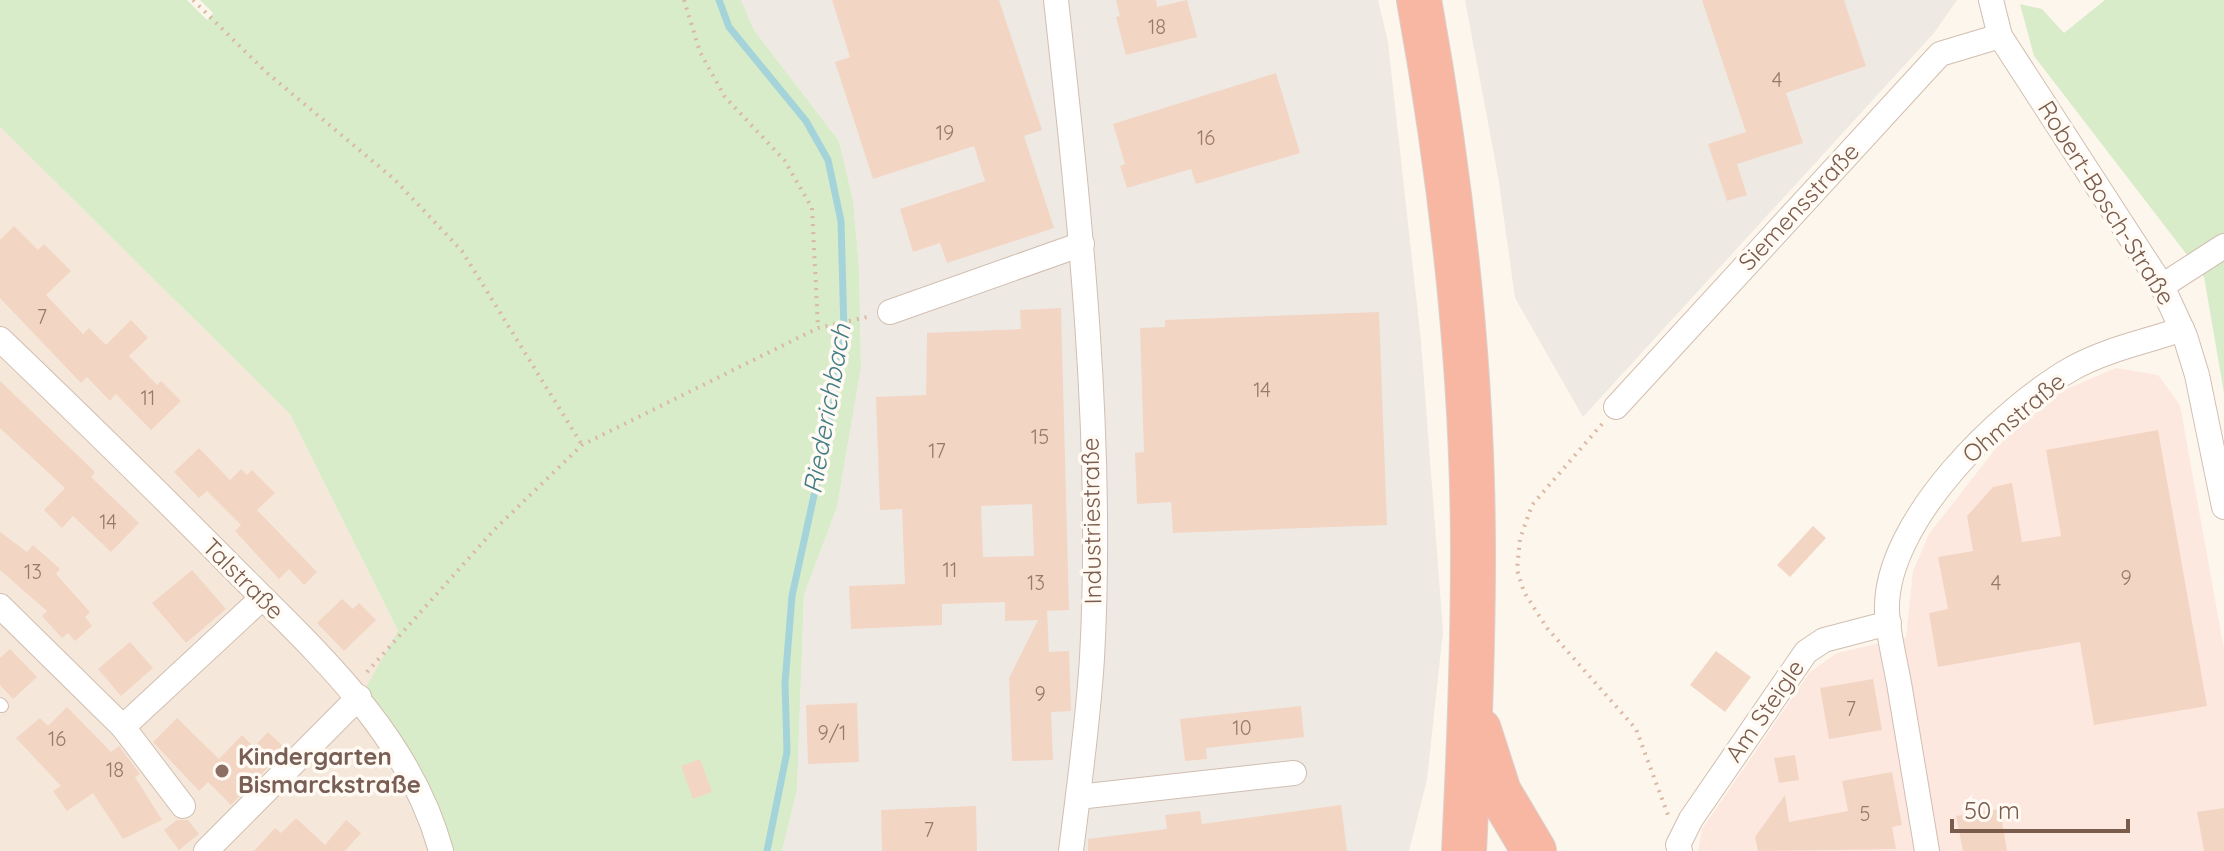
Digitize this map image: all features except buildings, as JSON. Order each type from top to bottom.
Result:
[{"type":"highway","points":[[1419,0],[1445,162],[1462,328],[1473,552],[1464,851]]},
{"type":"highway","points":[[1438,851],[1470,724]]},
{"type":"highway","points":[[1470,724],[1499,792],[1534,851]]},
{"type":"street","name":"Industriestraße","points":[[1056,0],[1082,244],[1091,429],[1094,605],[1071,851]]},
{"type":"street","name":"Robert-Bosch-Straße","points":[[1994,2],[2000,36],[2162,286],[2182,329],[2204,405],[2224,507]]},
{"type":"street","name":"Siemensstraße","points":[[1616,407],[1940,54],[2000,36]]},
{"type":"street","points":[[890,312],[1082,244]]},
{"type":"street","points":[[2162,286],[2224,246]]},
{"type":"street","name":"Ohmstraße","points":[[1927,851],[1889,623],[1890,586],[1913,528],[1950,474],[1979,441],[2074,367],[2114,350],[2182,329]]},
{"type":"street","name":"Talstraße","points":[[0,339],[355,693],[404,764],[428,811],[441,851]]},
{"type":"street","points":[[123,727],[262,598]]},
{"type":"street","points":[[1,609],[123,727],[183,806]]},
{"type":"street","name":"Am Steigle","points":[[1679,848],[1691,819],[1806,652],[1824,640],[1889,623]]},
{"type":"street","points":[[206,851],[355,693]]},
{"type":"street","points":[[1078,797],[1294,773]]},
{"type":"path","points":[[193,0],[266,72],[394,179],[462,251],[582,445]]},
{"type":"path","points":[[684,0],[700,52],[725,97],[785,161],[812,208],[818,328]]},
{"type":"path","points":[[355,693],[494,530],[582,445],[818,328],[860,319]]},
{"type":"path","points":[[1616,407],[1532,505],[1520,539],[1517,570],[1524,592],[1547,628],[1636,729],[1679,848]]},
{"type":"shaded area","points":[[741,0],[1378,0],[1388,42],[1421,341],[1443,631],[1427,780],[1409,851],[782,851],[797,790],[804,595],[837,507],[861,368],[859,266],[853,200],[839,141],[754,30]]},
{"type":"shaded area","points":[[1465,0],[1957,0],[1934,33],[1583,417],[1515,298],[1498,176]]},
{"type":"shaded area","points":[[0,127],[290,414],[398,631],[453,851],[0,851]]},
{"type":"shaded area","points":[[2116,368],[2158,375],[2180,405],[2224,649],[2224,851],[1698,851],[1702,829],[1810,672],[1837,653],[1906,637],[1913,571],[1929,534],[2000,443],[2062,391]]},
{"type":"green space","points":[[0,0],[187,0],[207,20],[213,13],[200,0],[741,0],[754,30],[839,141],[853,200],[859,266],[861,368],[837,507],[804,595],[797,790],[782,851],[453,851],[449,834],[365,689],[398,631],[290,414],[0,127]]},
{"type":"green space","points":[[2105,0],[2224,0],[2224,393],[2204,277],[2034,56],[2020,4],[2042,9],[2064,33]]},
{"type":"waterway","name":"Riederichbach","points":[[719,0],[729,27],[806,121],[828,160],[841,221],[844,332],[832,413],[792,596],[785,683],[787,752],[767,851]]},
{"type":"place","name":"Kindergarten Bismarckstraße","points":[[222,771]]}]
